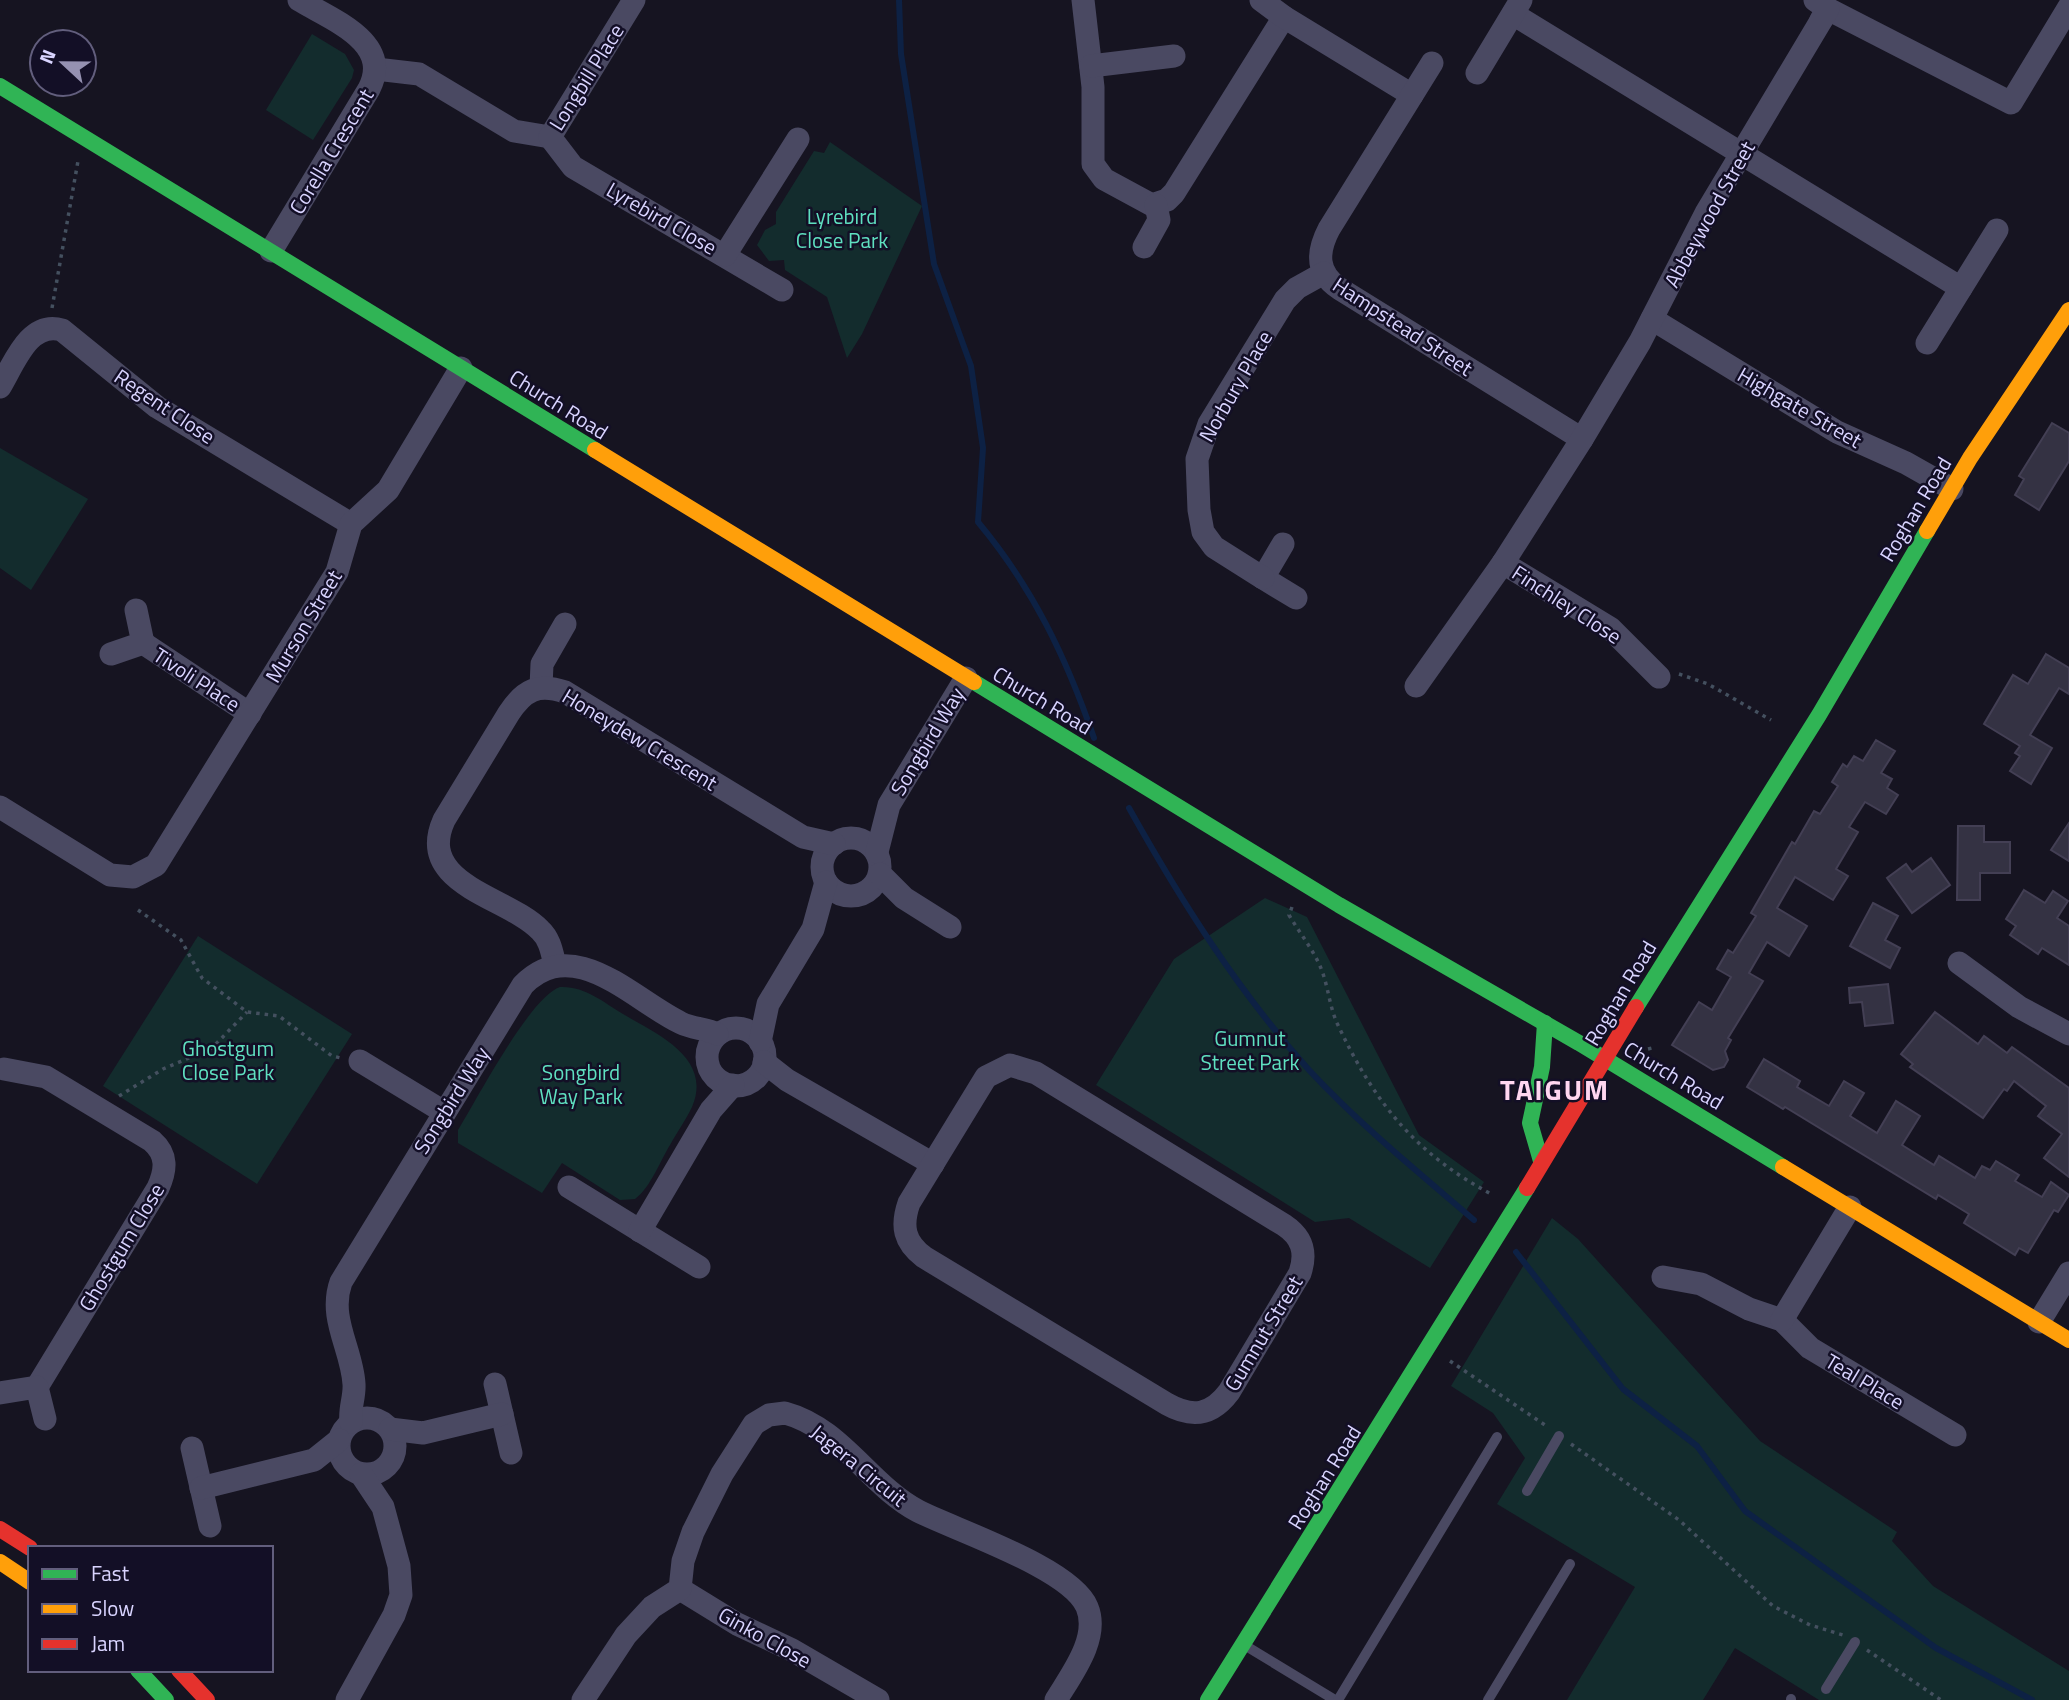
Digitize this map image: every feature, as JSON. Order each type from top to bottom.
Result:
[{"type":"street","name":"Corella Crescent","points":[[271,251],[369,89],[376,69],[372,52],[363,40],[299,0]]},
{"type":"street","name":"Longbill Place","points":[[376,69],[419,74],[514,131],[550,137],[634,0]]},
{"type":"street","points":[[1083,0],[1091,66],[1093,164],[1104,179],[1145,204],[1156,205],[1167,200],[1183,181],[1284,17]]},
{"type":"street","points":[[1261,0],[1284,17],[1412,95]]},
{"type":"street","name":"Abbeywood Street","points":[[1416,685],[1503,563],[1582,439],[1652,319],[1693,234],[1742,153],[1821,4],[2011,103],[2069,7]]},
{"type":"street","points":[[1477,73],[1517,7],[1742,153],[1961,288]]},
{"type":"street","points":[[1091,66],[1174,56]]},
{"type":"street","name":"Hampstead Street","points":[[1432,63],[1324,240],[1320,259],[1324,273],[1340,289],[1582,439]]},
{"type":"street","name":"Church Road","points":[[0,86],[1339,905],[1605,1058],[2069,1340]]},
{"type":"street","name":"Lyrebird Close","points":[[550,137],[573,167],[782,290]]},
{"type":"street","points":[[725,255],[798,139]]},
{"type":"street","points":[[1144,247],[1159,220],[1156,205]]},
{"type":"street","points":[[1927,343],[1997,230]]},
{"type":"street","name":"Norbury Place","points":[[1296,598],[1214,547],[1203,532],[1199,510],[1199,448],[1209,424],[1285,300],[1297,288],[1324,273]]},
{"type":"street","name":"Roghan Road","points":[[1208,1700],[1454,1308],[1541,1161],[1819,715],[1952,489],[2069,310]]},
{"type":"street","name":"Highgate Street","points":[[1652,319],[1837,432],[1892,456],[1952,489]]},
{"type":"street","points":[[0,387],[30,339],[41,331],[52,328]]},
{"type":"street","name":"Regent Close","points":[[52,328],[68,333],[157,407],[351,524]]},
{"type":"street","points":[[351,524],[388,490],[461,368]]},
{"type":"street","name":"Murson Street","points":[[0,807],[102,871],[119,878],[133,877],[148,871],[162,857],[337,572],[351,524]]},
{"type":"street","points":[[1263,578],[1283,544]]},
{"type":"street","name":"Finchley Close","points":[[1503,563],[1610,628],[1660,677]]},
{"type":"street","name":"Tivoli Place","points":[[136,610],[143,643],[250,714]]},
{"type":"street","points":[[541,687],[542,664],[565,624]]},
{"type":"street","name":"Tivoli Place","points":[[111,654],[143,643]]},
{"type":"street","name":"Songbird Way","points":[[813,929],[834,856],[888,805],[966,678]]},
{"type":"street","name":"Honeydew Crescent","points":[[555,965],[549,944],[538,928],[450,873],[440,859],[437,838],[443,820],[516,702],[528,691],[541,687],[556,689],[573,696],[834,856]]},
{"type":"street","name":"Songbird Way","points":[[876,872],[888,805]]},
{"type":"street","points":[[876,872],[847,896],[839,894],[834,856],[871,845],[876,872],[904,898],[950,927]]},
{"type":"street","name":"Songbird Way","points":[[761,1059],[768,1004],[813,929],[847,896]]},
{"type":"street","points":[[1959,963],[2019,1007],[2069,1034]]},
{"type":"street","points":[[555,965],[589,969],[683,1025],[722,1038],[755,1035],[761,1059],[787,1080],[933,1164]]},
{"type":"street","name":"Songbird Way","points":[[349,1449],[349,1413],[354,1385],[337,1314],[337,1292],[518,992],[538,972],[555,965]]},
{"type":"street","name":"Songbird Way","points":[[722,1038],[768,1004]]},
{"type":"street","points":[[1541,1161],[1530,1123],[1542,1067],[1545,1023]]},
{"type":"street","points":[[722,1038],[708,1065],[725,1082],[743,1085],[761,1059]]},
{"type":"street","points":[[360,1061],[444,1112]]},
{"type":"street","name":"Gumnut Street","points":[[1018,1066],[1036,1073],[1293,1231],[1301,1243],[1303,1266],[1223,1400],[1208,1412],[1187,1413],[1167,1404],[915,1250],[905,1235],[906,1213],[933,1164],[986,1077],[1001,1067],[1018,1066]]},
{"type":"street","name":"Ghostgum Close","points":[[1,1069],[46,1077],[158,1146],[165,1161],[162,1180],[37,1387]]},
{"type":"street","points":[[640,1231],[725,1082]]},
{"type":"street","points":[[569,1187],[699,1267]]},
{"type":"street","points":[[1782,1320],[1850,1207]]},
{"type":"street","points":[[2039,1322],[2069,1273]]},
{"type":"street","name":"Teal Place","points":[[1663,1277],[1701,1284],[1741,1306],[1782,1320],[1810,1348],[1955,1435]]},
{"type":"street","points":[[495,1384],[511,1453]]},
{"type":"street","name":"Songbird Way","points":[[354,1385],[383,1423]]},
{"type":"street","points":[[0,1393],[37,1387],[45,1419]]},
{"type":"street","points":[[349,1449],[378,1472],[424,1433],[502,1414]]},
{"type":"street","name":"Jagera Circuit","points":[[680,1589],[683,1561],[700,1513],[747,1433],[754,1424],[769,1415],[792,1415],[838,1442],[909,1506],[1000,1545],[1082,1597],[1090,1615],[1088,1637],[1078,1663],[1056,1700]]},
{"type":"street","points":[[201,1488],[314,1460],[333,1464],[349,1449],[359,1418],[424,1433]]},
{"type":"street","points":[[383,1423],[395,1436],[383,1507]]},
{"type":"street","points":[[192,1448],[210,1526]]},
{"type":"street","points":[[346,1700],[394,1615],[401,1595],[399,1566],[383,1507],[349,1449]]},
{"type":"street","points":[[0,1529],[28,1547]]},
{"type":"street","points":[[0,1562],[28,1581]]},
{"type":"street","points":[[583,1700],[626,1635],[652,1607],[680,1589]]},
{"type":"street","name":"Ginko Close","points":[[680,1589],[845,1692],[878,1700]]},
{"type":"street","points":[[140,1672],[166,1700]]},
{"type":"street","points":[[181,1672],[206,1700]]},
{"type":"lane","points":[[1527,1491],[1559,1436]]},
{"type":"lane","points":[[1243,1644],[1336,1700],[1497,1437]]},
{"type":"lane","points":[[1488,1700],[1570,1564]]},
{"type":"lane","points":[[1826,1689],[1855,1642]]},
{"type":"path","points":[[52,328],[52,298],[78,161]]},
{"type":"path","points":[[1660,677],[1684,673],[1771,720]]},
{"type":"path","points":[[1293,900],[1289,915],[1320,967],[1336,1021],[1385,1109],[1415,1140],[1465,1180],[1493,1195]]},
{"type":"path","points":[[138,910],[181,940],[202,978],[247,1012],[279,1016],[332,1056],[360,1061]]},
{"type":"path","points":[[107,1113],[129,1087],[212,1048],[247,1012]]},
{"type":"path","points":[[1450,1361],[1679,1520],[1773,1606],[1810,1625],[1855,1642],[1941,1700]]},
{"type":"green space","points":[[312,34],[345,54],[354,70],[352,78],[313,140],[266,110]]},
{"type":"green space","name":"Lyrebird Close Park","points":[[830,142],[922,206],[862,334],[847,358],[827,297],[785,270],[784,260],[769,261],[757,245],[765,230],[776,224],[776,212],[814,151],[824,153]]},
{"type":"green space","points":[[0,448],[88,499],[31,590],[0,568]]},
{"type":"green space","name":"Gumnut Street Park","points":[[1265,898],[1307,917],[1419,1135],[1484,1182],[1430,1268],[1349,1218],[1315,1222],[1096,1085],[1174,959]]},
{"type":"green space","name":"Ghostgum Close Park","points":[[198,936],[352,1034],[257,1184],[103,1086]]},
{"type":"green space","name":"Songbird Way Park","points":[[560,987],[578,989],[593,996],[665,1039],[688,1061],[695,1075],[696,1090],[692,1107],[650,1181],[635,1199],[620,1200],[562,1163],[542,1193],[458,1143],[458,1130],[520,1028],[534,1009]]},
{"type":"green space","points":[[1552,1218],[1578,1239],[1760,1441],[1897,1532],[1892,1541],[1933,1586],[2069,1671],[2069,1700],[1819,1700],[1735,1648],[1703,1700],[1567,1700],[1635,1587],[1497,1504],[1525,1458],[1493,1413],[1451,1386]]},
{"type":"building","points":[[2052,423],[2069,433],[2069,461],[2039,510],[2015,495],[2024,479],[2019,476]]},
{"type":"building","points":[[2046,654],[2069,668],[2069,694],[2059,688],[2030,735],[2052,748],[2031,784],[2010,771],[2020,756],[2015,753],[2020,746],[1984,724],[2013,675],[2028,684]]},
{"type":"building","points":[[1876,740],[1895,751],[1881,773],[1892,779],[1887,788],[1898,795],[1886,814],[1865,802],[1849,827],[1858,832],[1836,869],[1848,876],[1833,900],[1795,877],[1777,908],[1807,926],[1789,956],[1767,942],[1749,973],[1763,981],[1728,1038],[1731,1040],[1725,1051],[1728,1060],[1724,1067],[1713,1070],[1672,1045],[1699,1002],[1712,1010],[1731,977],[1717,969],[1728,950],[1733,953],[1756,916],[1751,913],[1792,842],[1795,844],[1814,811],[1820,814],[1838,786],[1832,782],[1843,764],[1847,767],[1854,756],[1863,761]]},
{"type":"building","points":[[2069,823],[2069,861],[2051,850]]},
{"type":"building","points":[[1958,826],[1984,826],[1984,842],[2010,842],[2010,873],[1980,873],[1980,900],[1957,900]]},
{"type":"building","points":[[1931,858],[1950,885],[1912,913],[1887,878],[1906,864],[1912,872]]},
{"type":"building","points":[[2024,890],[2045,903],[2053,891],[2068,901],[2057,918],[2069,926],[2069,965],[2042,948],[2038,954],[2010,935],[2016,926],[2006,919]]},
{"type":"building","points":[[1873,903],[1898,916],[1885,940],[1900,948],[1890,968],[1850,946]]},
{"type":"building","points":[[1888,984],[1893,1023],[1865,1026],[1862,1002],[1850,1003],[1849,988]]},
{"type":"building","points":[[1935,1012],[1978,1044],[1984,1036],[2007,1053],[2012,1047],[2069,1088],[2069,1177],[2044,1158],[2062,1134],[2038,1116],[2046,1106],[2014,1081],[2007,1091],[2004,1089],[1983,1118],[1910,1067],[1913,1064],[1901,1054]]},
{"type":"building","points":[[1764,1059],[1800,1081],[1797,1087],[1829,1106],[1844,1081],[1864,1093],[1850,1116],[1877,1133],[1896,1101],[1920,1116],[1902,1145],[1934,1165],[1939,1156],[1975,1178],[1982,1166],[1990,1170],[1996,1161],[2019,1175],[2015,1181],[2042,1197],[2051,1182],[2069,1195],[2058,1212],[2054,1210],[2028,1253],[2019,1248],[2015,1255],[1964,1223],[1969,1214],[1938,1195],[1936,1199],[1785,1107],[1783,1109],[1747,1087]]},
{"type":"waterway","points":[[899,0],[901,54],[934,264],[971,366],[983,448],[978,522],[1015,572],[1046,624],[1072,679],[1094,738]]},
{"type":"waterway","points":[[1129,808],[1212,944],[1283,1040],[1348,1110],[1474,1220]]},
{"type":"waterway","points":[[1516,1252],[1623,1389],[1697,1446],[1745,1511],[1936,1648],[2032,1700]]},
{"type":"traffic: fast","points":[[0,86],[595,450]]},
{"type":"traffic: fast","points":[[1636,1007],[1819,715],[1927,531]]},
{"type":"traffic: fast","points":[[974,682],[1339,905],[1579,1043],[1783,1167]]},
{"type":"traffic: fast","points":[[1541,1161],[1530,1123],[1542,1067],[1545,1023]]},
{"type":"traffic: fast","points":[[1208,1700],[1527,1188]]},
{"type":"traffic: fast","points":[[140,1672],[166,1700]]},
{"type":"traffic: slow","points":[[1927,531],[1970,458],[2069,310]]},
{"type":"traffic: slow","points":[[595,450],[974,682]]},
{"type":"traffic: slow","points":[[1783,1167],[2069,1340]]},
{"type":"traffic: slow","points":[[0,1562],[28,1581]]},
{"type":"traffic: jam","points":[[1527,1188],[1636,1007]]},
{"type":"traffic: jam","points":[[0,1529],[28,1547]]},
{"type":"traffic: jam","points":[[181,1672],[207,1700]]},
{"type":"district","name":"TAIGUM","points":[[1555,1089]]}]
